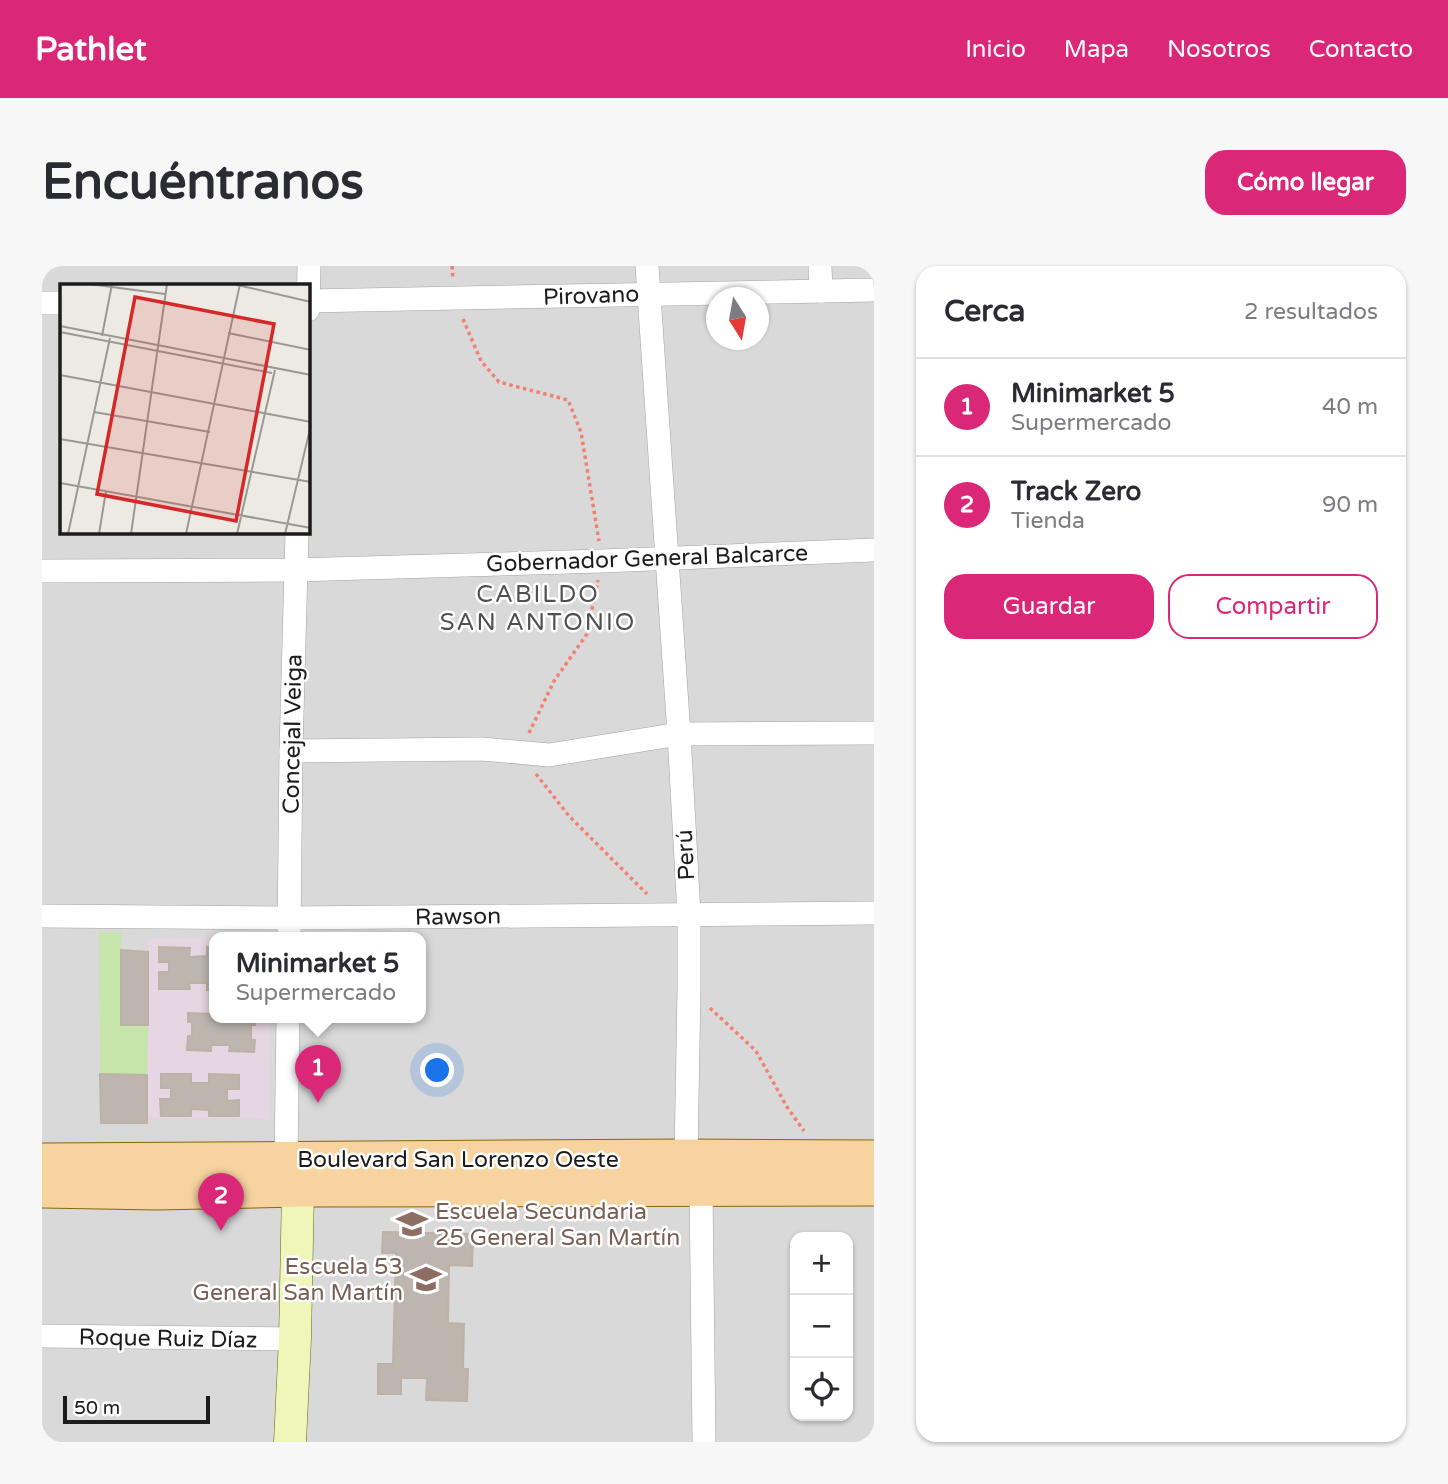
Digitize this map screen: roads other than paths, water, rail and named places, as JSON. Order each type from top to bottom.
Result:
[{"type":"main road","name":"Boulevard San Lorenzo Oeste","points":[[42,1190],[157,1192],[292,1174],[686,1157],[874,1158]]},
{"type":"main road","name":"Boulevard San Lorenzo Oeste","points":[[42,1161],[292,1174],[701,1188],[874,1188]]},
{"type":"street","points":[[308,284],[309,266]]},
{"type":"street","name":"Perú","points":[[647,266],[679,734],[688,914],[686,1157],[701,1188],[704,1442]]},
{"type":"street","points":[[820,266],[821,291]]},
{"type":"street","name":"Pirovano","points":[[310,301],[874,290]]},
{"type":"street","points":[[42,303],[60,303]]},
{"type":"street","name":"Concejal Veiga","points":[[289,927],[297,534]]},
{"type":"street","name":"Gobernador General Balcarce","points":[[42,571],[295,570],[874,550]]},
{"type":"street","points":[[291,751],[482,749],[549,755],[679,734],[874,733]]},
{"type":"street","name":"Rawson","points":[[42,916],[289,927],[665,914],[874,913]]},
{"type":"street","points":[[288,1023],[295,1339],[290,1442]]},
{"type":"street","name":"Roque Ruiz Díaz","points":[[42,1336],[295,1339]]},
{"type":"place","name":"Minimarket 5","points":[[318,1103]]},
{"type":"place","name":"Escuela Secundaria 25 General San Martín","points":[[412,1224]]},
{"type":"place","name":"Track Zero","points":[[221,1231]]},
{"type":"place","name":"Escuela 53 General San Martín","points":[[426,1279]]},
{"type":"district","name":"CABILDO SAN ANTONIO","points":[[538,608]]}]
